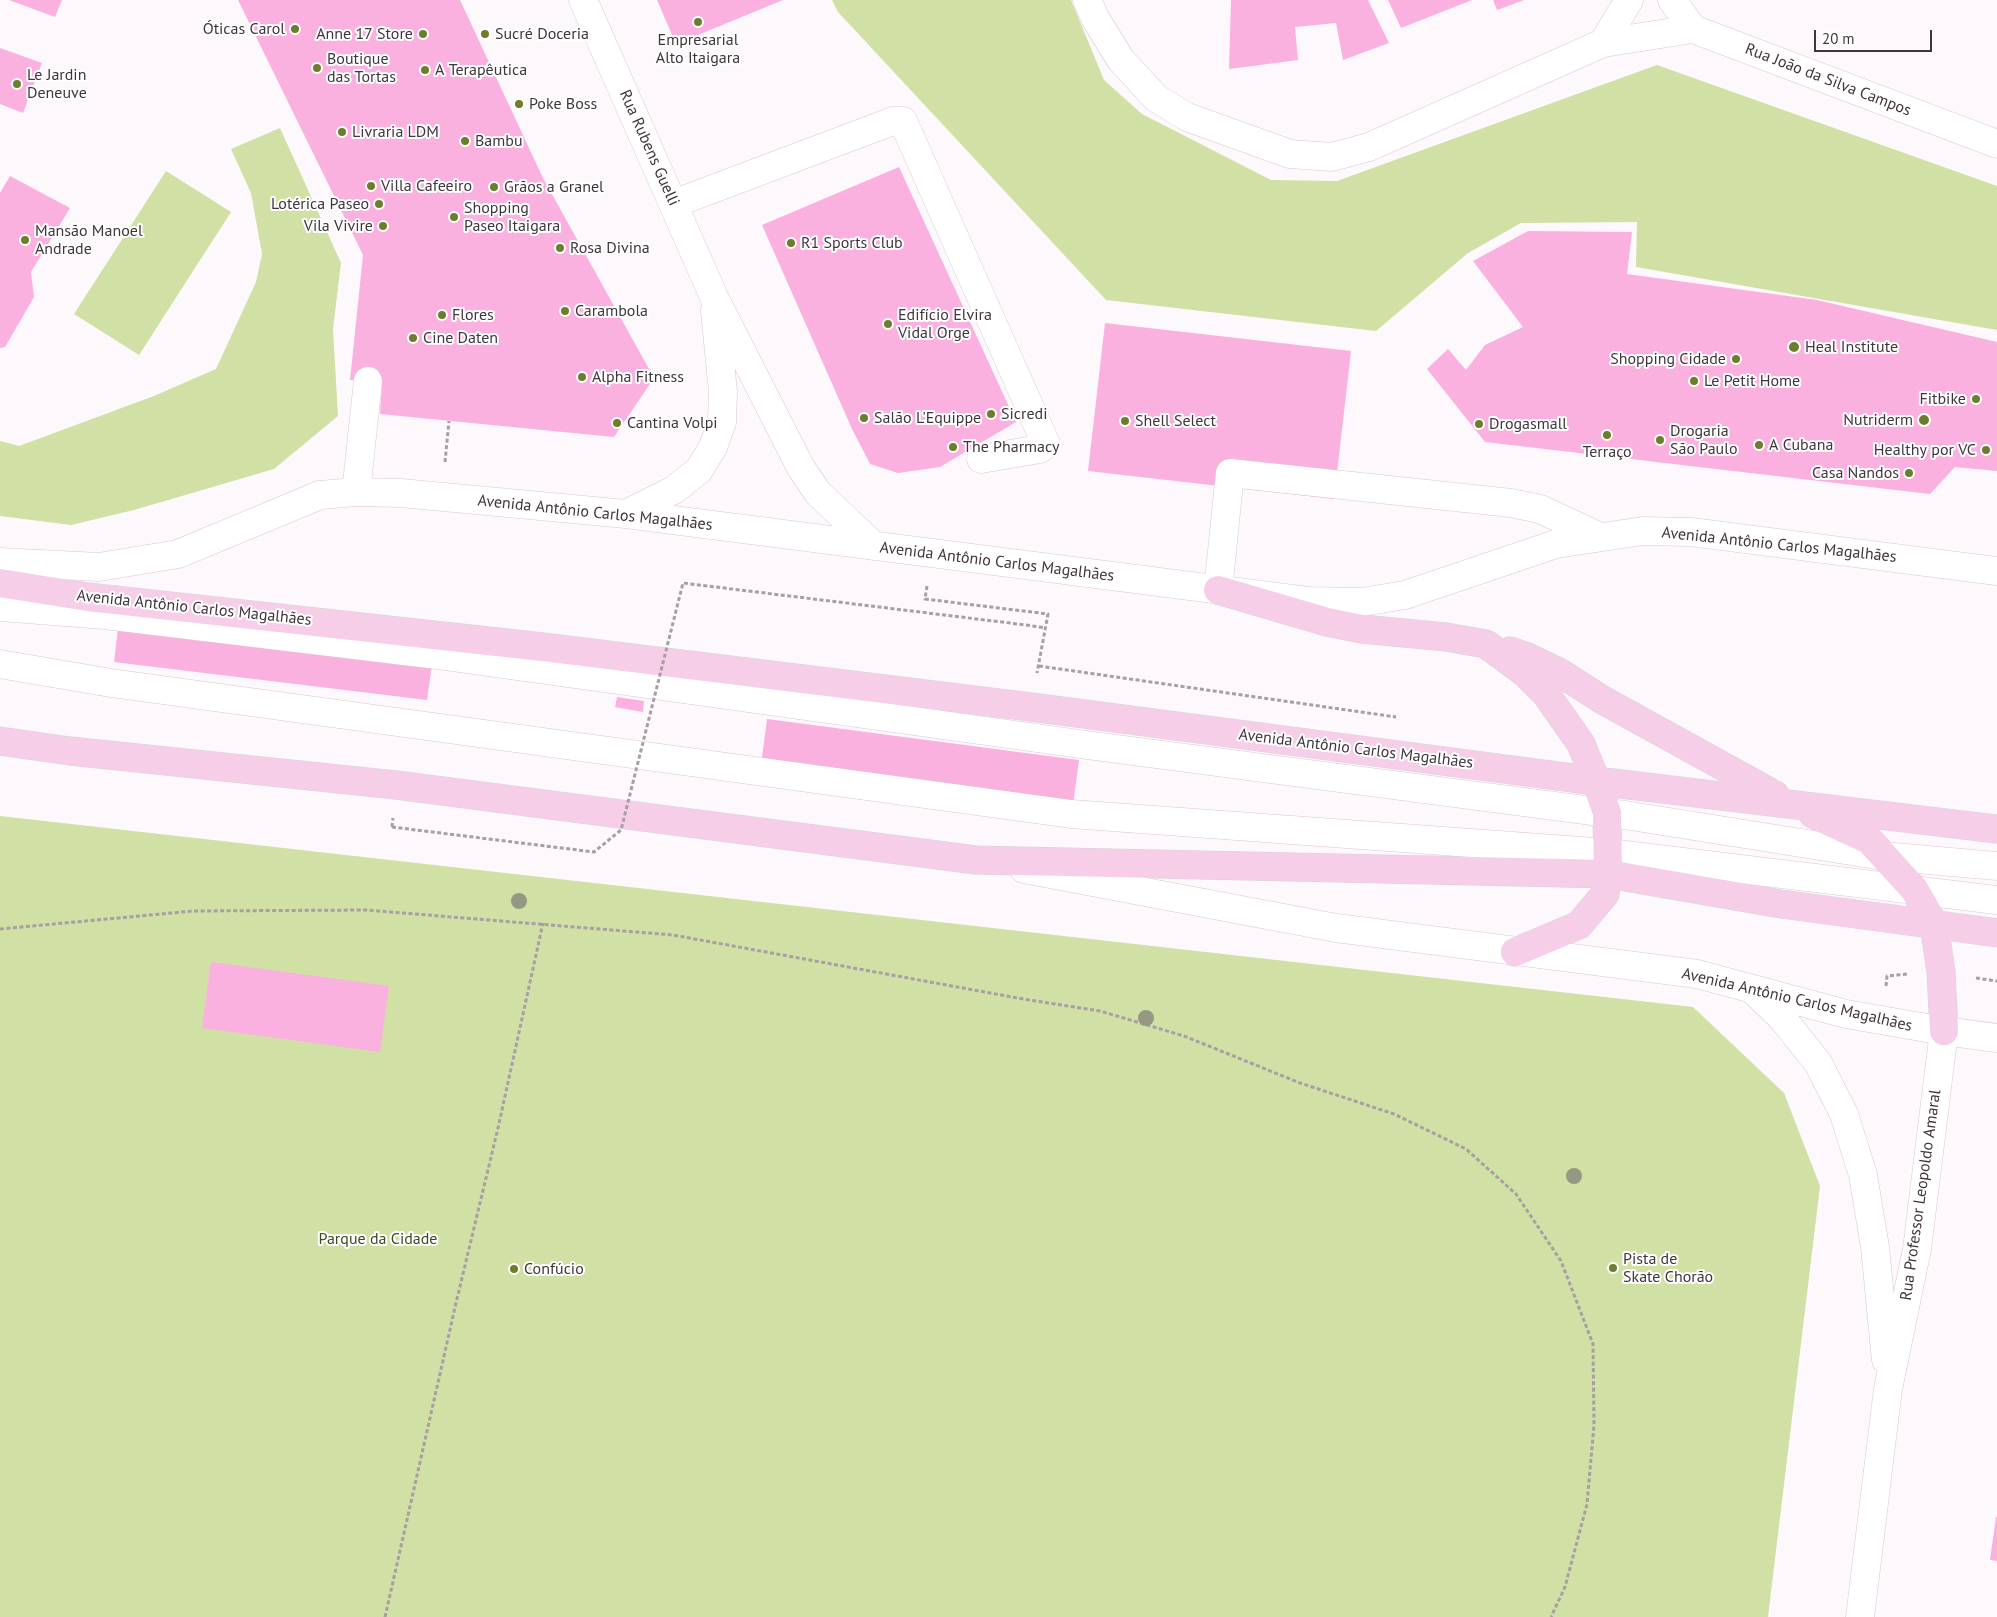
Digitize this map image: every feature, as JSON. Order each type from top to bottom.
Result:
[{"type":"main road","name":"Avenida Antônio Carlos Magalhães","points":[[0,583],[88,597],[543,647],[1031,707],[1596,781],[1997,829]]},
{"type":"main road","points":[[1218,590],[1327,622],[1362,629],[1446,637],[1486,644],[1530,658],[1559,672],[1601,699],[1672,737],[1724,769],[1791,804],[1869,840],[1914,889],[1934,924],[1941,972],[1944,1031]]},
{"type":"main road","points":[[1486,644],[1525,672],[1546,694],[1581,744],[1607,813],[1608,864],[1605,894],[1579,925],[1515,952]]},
{"type":"main road","name":"Avenida Antônio Carlos Magalhães","points":[[0,741],[70,751],[396,785],[976,860],[1608,864],[1782,904],[1997,933]]},
{"type":"street","name":"Rua Rubens Guelli","points":[[583,0],[714,297],[801,468],[818,493],[874,546]]},
{"type":"street","points":[[1087,0],[1095,18],[1121,60],[1156,98],[1187,117],[1290,154],[1332,157],[1369,147],[1603,43],[1693,29],[1672,0]]},
{"type":"street","points":[[1603,43],[1628,0]]},
{"type":"street","name":"Rua João da Silva Campos","points":[[1693,29],[1997,144]]},
{"type":"street","points":[[673,204],[893,121],[904,121],[1046,444],[1040,449],[981,459]]},
{"type":"street","name":"Rua Rubens Guelli","points":[[626,514],[674,490],[699,470],[713,447],[722,422],[723,392],[714,297]]},
{"type":"street","points":[[356,492],[368,381]]},
{"type":"street","points":[[1218,590],[1230,473],[1511,503],[1540,509],[1598,536]]},
{"type":"street","name":"Avenida Antônio Carlos Magalhães","points":[[0,562],[99,567],[178,554],[320,495],[356,492],[442,497],[626,514],[1308,602],[1362,602],[1405,595],[1556,544],[1598,536],[1643,531],[1691,532],[1997,571]]},
{"type":"street","points":[[0,606],[114,616],[446,656],[1094,746],[1607,813],[1883,856],[1997,866]]},
{"type":"street","points":[[0,664],[111,683],[1071,814],[1608,864],[1914,889],[1997,900]]},
{"type":"street","name":"Avenida Antônio Carlos Magalhães","points":[[976,860],[1336,928],[1697,974],[1749,986],[1846,1014],[1997,1038]]},
{"type":"street","name":"Rua Professor Leopoldo Amaral","points":[[1749,986],[1783,1019],[1818,1063],[1844,1114],[1862,1175],[1875,1247],[1888,1389]]},
{"type":"street","name":"Rua Professor Leopoldo Amaral","points":[[1860,1617],[1888,1389],[1917,1249],[1944,1031]]},
{"type":"path","points":[[442,497],[449,420]]},
{"type":"path","points":[[931,553],[925,599],[1048,614],[1031,707]]},
{"type":"path","points":[[392,827],[594,852],[621,830],[682,583],[1046,628]]},
{"type":"path","points":[[1039,666],[1401,718]]},
{"type":"path","points":[[0,929],[203,911],[366,910],[673,935],[1014,998],[1100,1011],[1184,1036],[1300,1083],[1394,1114],[1466,1148],[1516,1194],[1561,1261],[1593,1344],[1594,1424],[1587,1504],[1565,1588],[1550,1617]]},
{"type":"path","points":[[385,1617],[543,923]]},
{"type":"green space","points":[[832,0],[1071,0],[1104,80],[1142,114],[1271,180],[1337,181],[1657,65],[1997,186],[1997,330],[1636,267],[1637,222],[1521,223],[1468,253],[1376,331],[1106,300],[838,12]]},
{"type":"green space","points":[[280,128],[341,263],[333,329],[338,416],[274,469],[134,510],[71,525],[0,516],[0,441],[19,446],[154,396],[216,369],[256,282],[262,254],[251,193],[231,149]]},
{"type":"green space","points":[[166,171],[231,212],[139,355],[74,314]]},
{"type":"green space","name":"Parque da Cidade","points":[[0,816],[1693,1007],[1784,1093],[1820,1186],[1768,1617],[0,1617]]},
{"type":"building","name":"Le Jardin Deneuve","points":[[9,0],[62,0],[55,17]]},
{"type":"building","name":"Shopping Paseo Itaigara","points":[[238,0],[460,0],[543,178],[654,378],[614,437],[380,414],[382,382],[350,380],[363,255]]},
{"type":"building","name":"Empresarial Alto Itaigara","points":[[657,0],[783,0],[676,44]]},
{"type":"building","points":[[1231,0],[1368,0],[1389,43],[1343,60],[1336,23],[1295,27],[1298,60],[1229,69]]},
{"type":"building","points":[[1388,0],[1472,0],[1401,28]]},
{"type":"building","points":[[1493,0],[1524,0],[1497,10]]},
{"type":"building","name":"Le Jardin Deneuve","points":[[0,48],[42,63],[23,113],[0,104]]},
{"type":"building","name":"Edifício Elvira Vidal Orge","points":[[899,167],[1016,422],[940,467],[898,473],[870,464],[852,429],[762,225]]},
{"type":"building","name":"Mansão Manoel Andrade","points":[[10,176],[70,208],[31,272],[34,297],[5,347],[0,348],[0,193]]},
{"type":"building","name":"Shopping Cidade","points":[[1528,231],[1632,232],[1627,274],[1817,300],[1997,342],[1997,471],[1955,467],[1930,494],[1485,442],[1427,369],[1448,349],[1466,370],[1485,345],[1523,327],[1473,261]]},
{"type":"building","points":[[1105,323],[1351,351],[1334,499],[1088,471]]},
{"type":"building","points":[[119,620],[433,658],[427,700],[114,662]]},
{"type":"building","points":[[617,697],[644,701],[643,712],[615,707]]},
{"type":"building","points":[[767,719],[1079,760],[1073,805],[761,765]]},
{"type":"building","points":[[211,962],[389,986],[380,1052],[202,1028]]},
{"type":"building","points":[[1997,1517],[1997,1561],[1990,1560]]},
{"type":"place","name":"Empresarial Alto Itaigara","points":[[698,22]]},
{"type":"place","name":"Óticas Carol","points":[[295,29]]},
{"type":"place","name":"Anne 17 Store","points":[[423,34]]},
{"type":"place","name":"Sucré Doceria","points":[[485,34]]},
{"type":"place","name":"Boutique das Tortas","points":[[317,68]]},
{"type":"place","name":"A Terapêutica","points":[[425,70]]},
{"type":"place","name":"Le Jardin Deneuve","points":[[17,84]]},
{"type":"place","name":"Poke Boss","points":[[519,104]]},
{"type":"place","name":"Livraria LDM","points":[[342,132]]},
{"type":"place","name":"Bambu","points":[[465,141]]},
{"type":"place","name":"Villa Cafeeiro","points":[[371,186]]},
{"type":"place","name":"Grãos a Granel","points":[[494,187]]},
{"type":"place","name":"Lotérica Paseo","points":[[379,204]]},
{"type":"place","name":"Shopping Paseo Itaigara","points":[[454,217]]},
{"type":"place","name":"Vila Vivire","points":[[383,226]]},
{"type":"place","name":"Mansão Manoel Andrade","points":[[25,240]]},
{"type":"place","name":"R1 Sports Club","points":[[791,243]]},
{"type":"place","name":"Rosa Divina","points":[[560,248]]},
{"type":"place","name":"Carambola","points":[[565,311]]},
{"type":"place","name":"Flores","points":[[442,315]]},
{"type":"place","name":"Edifício Elvira Vidal Orge","points":[[888,324]]},
{"type":"place","name":"Cine Daten","points":[[413,338]]},
{"type":"place","name":"Heal Institute","points":[[1794,347]]},
{"type":"place","name":"Shopping Cidade","points":[[1736,359]]},
{"type":"place","name":"Alpha Fitness","points":[[582,377]]},
{"type":"place","name":"Le Petit Home","points":[[1694,381]]},
{"type":"place","name":"Fitbike","points":[[1976,399]]},
{"type":"place","name":"Sicredi","points":[[991,414]]},
{"type":"place","name":"Salão L'Equippe","points":[[864,418]]},
{"type":"place","name":"Nutriderm","points":[[1924,420]]},
{"type":"place","name":"Shell Select","points":[[1125,421]]},
{"type":"place","name":"Cantina Volpi","points":[[617,423]]},
{"type":"place","name":"Drogasmall","points":[[1479,424]]},
{"type":"place","name":"Terraço","points":[[1607,435]]},
{"type":"place","name":"Drogaria São Paulo","points":[[1660,440]]},
{"type":"place","name":"A Cubana","points":[[1759,445]]},
{"type":"place","name":"The Pharmacy","points":[[953,447]]},
{"type":"place","name":"Healthy por VC","points":[[1986,450]]},
{"type":"place","name":"Casa Nandos","points":[[1909,473]]},
{"type":"place","name":"Pista de Skate Chorão","points":[[1613,1268]]},
{"type":"place","name":"Confúcio","points":[[514,1269]]}]
